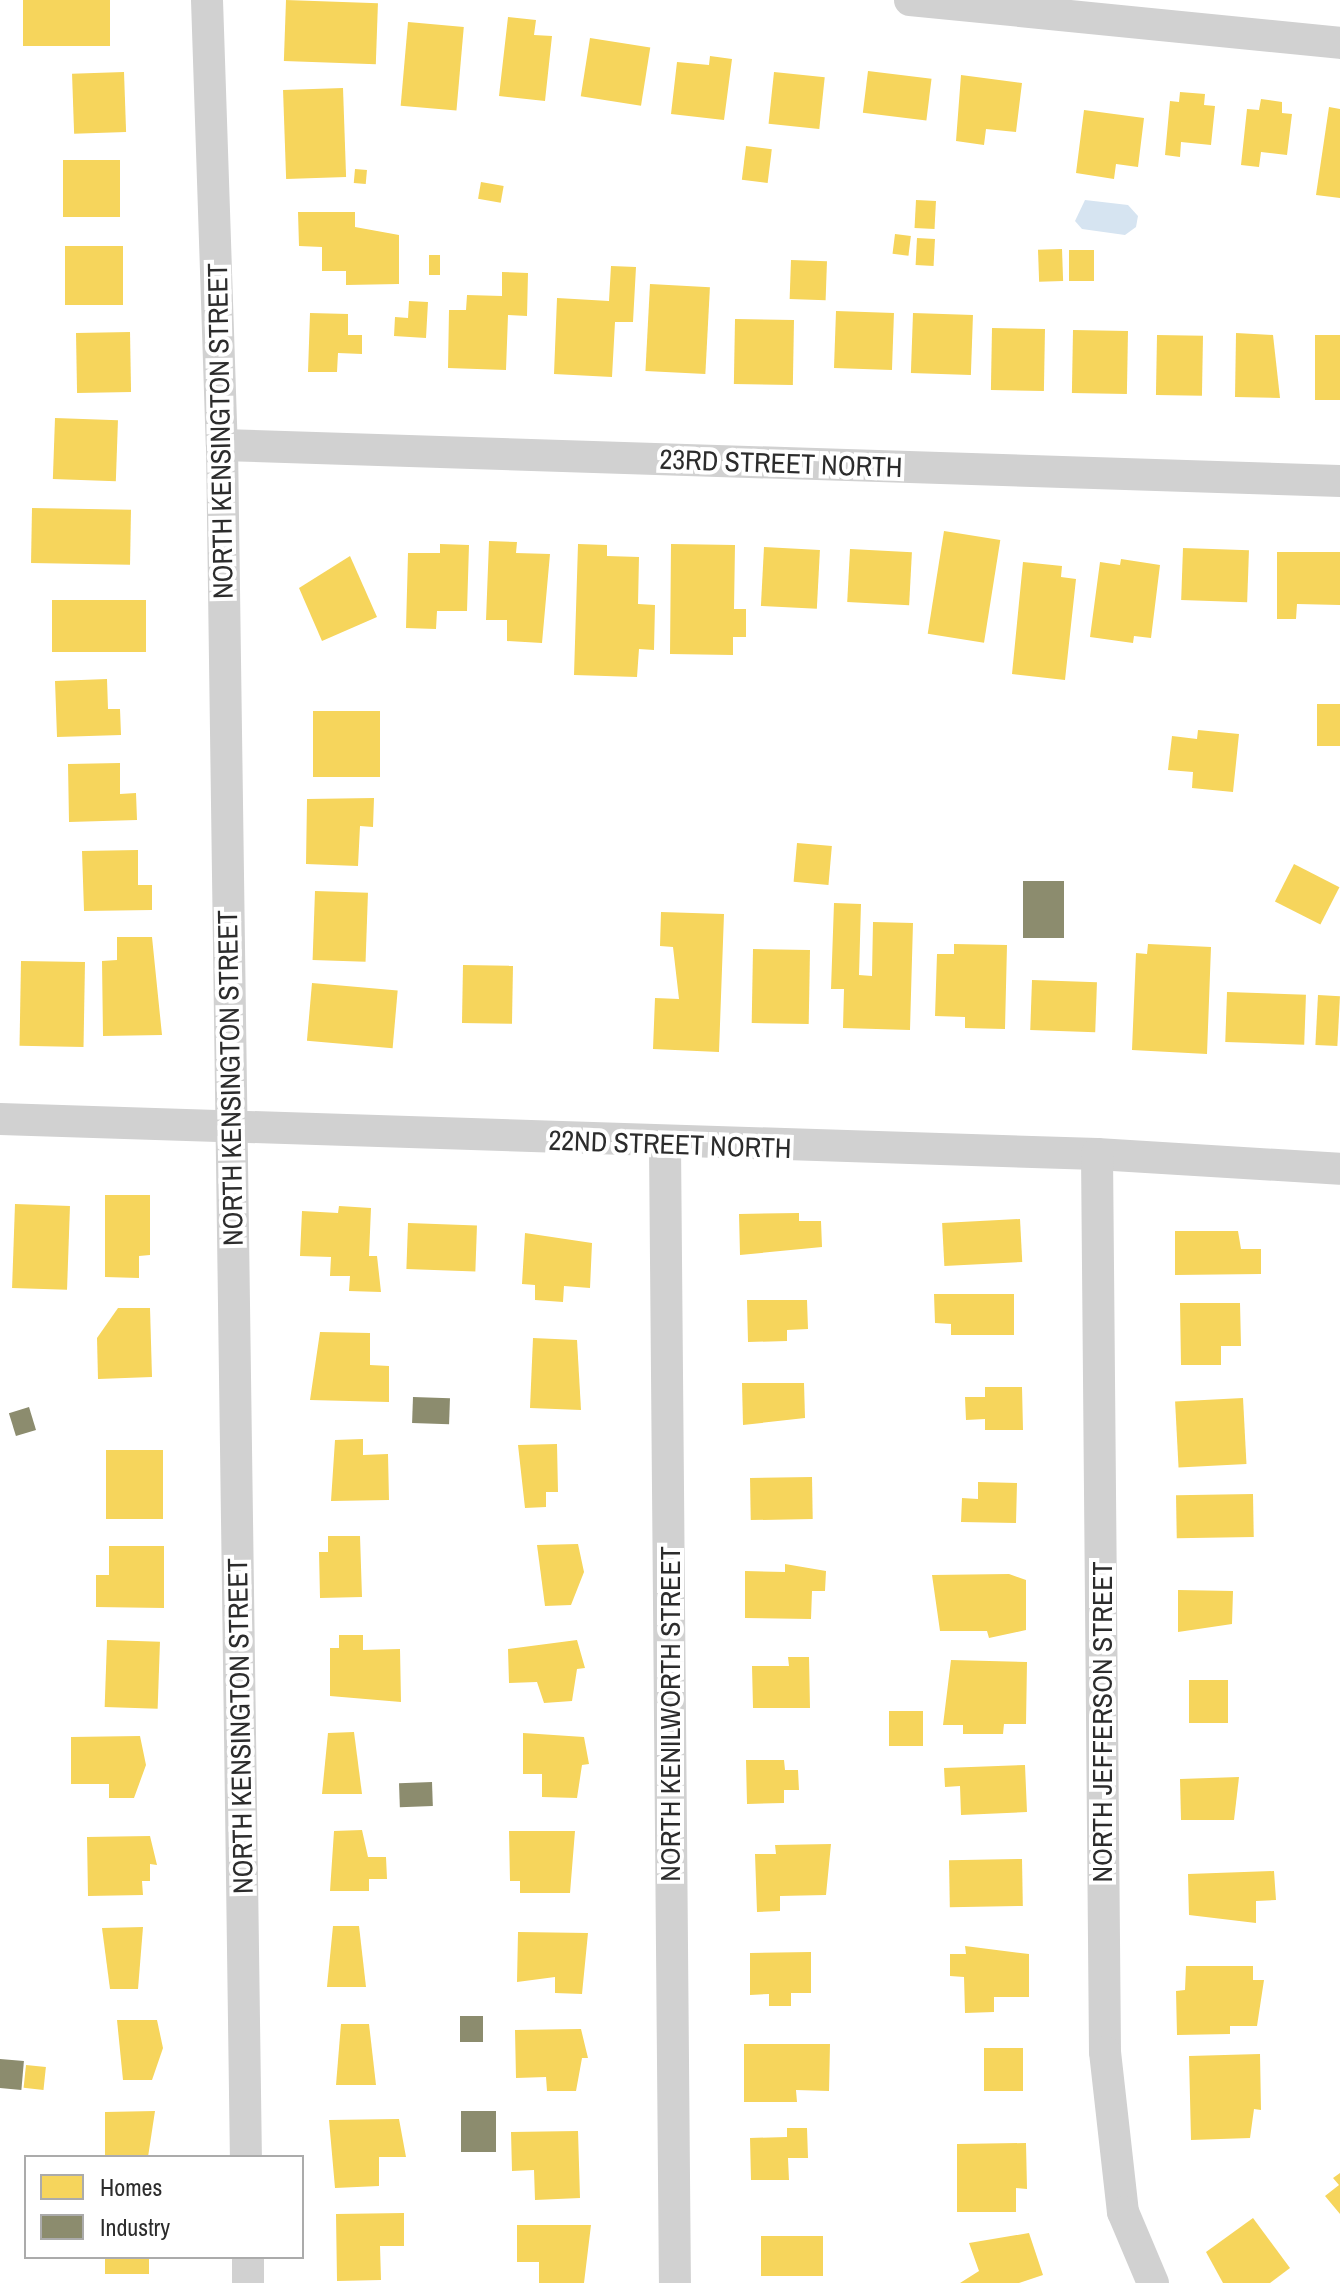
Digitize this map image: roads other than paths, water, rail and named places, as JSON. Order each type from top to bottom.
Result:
[{"type":"street","name":"NORTH KENSINGTON STREET","points":[[207,0],[222,445],[246,2155]]},
{"type":"street","points":[[910,0],[1340,43]]},
{"type":"street","name":"23RD STREET NORTH","points":[[222,445],[1340,481]]},
{"type":"street","name":"22ND STREET NORTH","points":[[0,1119],[665,1145],[1097,1154],[1340,1169]]},
{"type":"street","name":"NORTH KENILWORTH STREET","points":[[665,1145],[675,2283]]},
{"type":"street","name":"NORTH JEFFERSON STREET","points":[[1097,1154],[1105,2052],[1123,2212],[1153,2283]]},
{"type":"street","points":[[248,2259],[248,2283]]},
{"type":"water","points":[[1085,200],[1128,205],[1138,216],[1136,227],[1125,235],[1082,229],[1075,221]]}]
